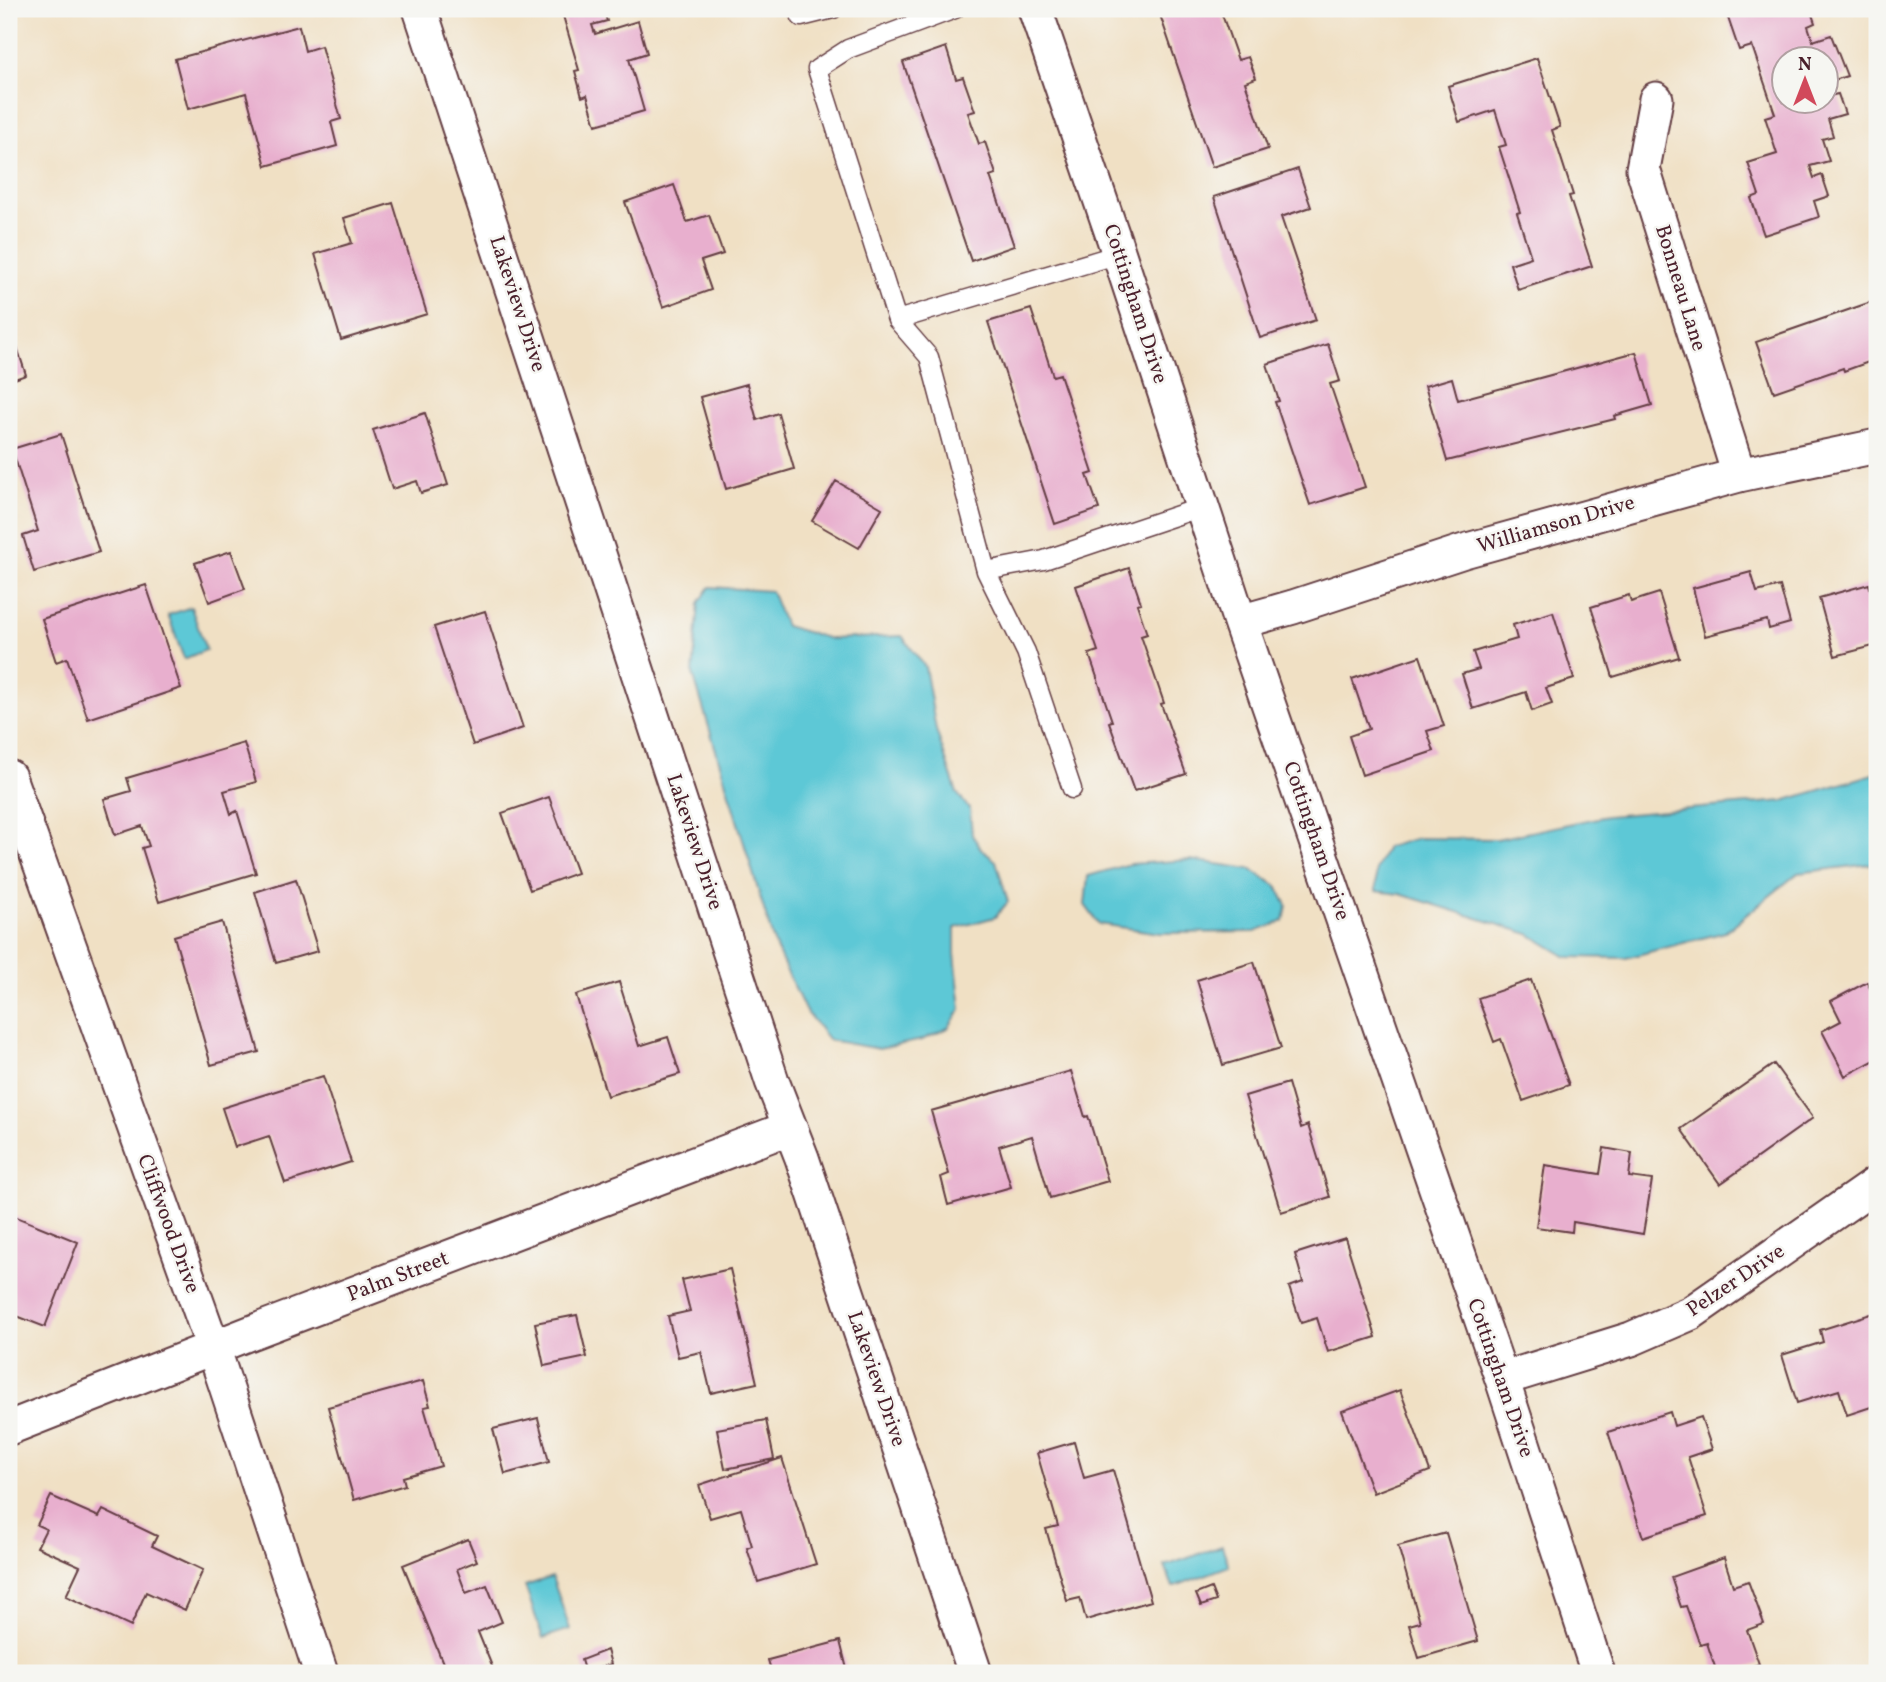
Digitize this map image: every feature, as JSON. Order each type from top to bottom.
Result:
[{"type":"street","name":"Lakeview Drive","points":[[420,9],[789,1128],[806,1171],[975,1673]]},
{"type":"street","name":"Cottingham Drive","points":[[1035,9],[1240,622],[1502,1379],[1598,1673]]},
{"type":"street","name":"Bonneau Lane","points":[[1656,99],[1643,169],[1739,475]]},
{"type":"street","name":"Williamson Drive","points":[[1240,622],[1464,551],[1739,475],[1877,446]]},
{"type":"street","name":"Cliffwood Drive","points":[[9,777],[213,1347],[321,1673]]},
{"type":"street","name":"Palm Street","points":[[9,1428],[213,1347],[789,1128]]},
{"type":"street","name":"Pelzer Drive","points":[[1502,1379],[1631,1339],[1691,1313],[1877,1183]]},
{"type":"lane","points":[[798,9],[801,17],[833,9]]},
{"type":"lane","points":[[955,9],[848,49],[817,69],[897,320],[929,357],[986,571],[1026,652],[1072,789]]},
{"type":"lane","points":[[897,320],[1119,254]]},
{"type":"lane","points":[[986,571],[1044,560],[1202,507]]},
{"type":"water","points":[[710,587],[771,591],[785,626],[830,639],[902,636],[925,667],[936,730],[957,793],[970,810],[972,835],[982,850],[996,861],[1008,902],[995,917],[955,928],[961,1009],[948,1028],[922,1040],[879,1049],[829,1040],[805,1010],[775,946],[693,674],[699,603]]},
{"type":"water","points":[[191,607],[206,650],[184,659],[168,615]]},
{"type":"water","points":[[1877,773],[1877,863],[1798,873],[1725,932],[1626,958],[1567,957],[1529,934],[1400,894],[1376,891],[1376,869],[1387,847],[1418,838],[1497,839],[1607,816],[1783,801]]},
{"type":"water","points":[[1190,860],[1250,869],[1277,886],[1287,905],[1284,921],[1255,932],[1160,933],[1099,924],[1085,905],[1088,876],[1130,864]]},
{"type":"water","points":[[1222,1546],[1229,1566],[1173,1587],[1165,1566]]},
{"type":"water","points":[[552,1577],[570,1629],[543,1638],[525,1586]]},
{"type":"building","points":[[561,9],[603,9],[607,21],[592,25],[595,34],[638,21],[647,53],[629,59],[644,111],[596,125],[587,95],[582,97],[575,71],[579,70]]},
{"type":"building","points":[[1158,9],[1220,9],[1238,60],[1248,57],[1256,78],[1245,82],[1268,149],[1212,167]]},
{"type":"building","points":[[1745,9],[1810,9],[1815,23],[1808,26],[1813,41],[1831,35],[1835,46],[1770,46],[1770,99],[1752,46],[1739,50],[1727,15]]},
{"type":"building","points":[[299,26],[305,51],[321,46],[341,119],[331,122],[337,146],[266,166],[246,93],[188,109],[175,59]]},
{"type":"building","points":[[946,47],[956,79],[963,77],[975,111],[968,113],[979,144],[985,142],[996,174],[990,176],[1014,246],[971,261],[903,62]]},
{"type":"building","points":[[1537,58],[1560,127],[1552,130],[1573,195],[1569,196],[1592,266],[1518,290],[1510,264],[1531,257],[1499,147],[1506,145],[1495,110],[1459,122],[1448,86]]},
{"type":"building","points":[[1840,58],[1847,76],[1840,78]]},
{"type":"building","points":[[1840,100],[1845,114],[1840,115]]},
{"type":"building","points":[[1838,116],[1828,119],[1833,136],[1822,139],[1829,161],[1810,166],[1814,178],[1822,175],[1829,196],[1814,201],[1819,217],[1764,235],[1751,198],[1759,195],[1748,163],[1777,154],[1765,117]]},
{"type":"building","points":[[1298,169],[1311,207],[1281,217],[1316,320],[1260,338],[1214,197]]},
{"type":"building","points":[[674,185],[687,222],[709,215],[723,254],[701,261],[711,290],[663,307],[625,202]]},
{"type":"building","points":[[393,203],[427,314],[341,340],[315,254],[352,243],[344,218]]},
{"type":"building","points":[[1877,300],[1877,359],[1774,392],[1756,342]]},
{"type":"building","points":[[1031,309],[1053,376],[1060,374],[1093,473],[1087,475],[1099,509],[1055,524],[988,322]]},
{"type":"building","points":[[9,322],[26,375],[9,381]]},
{"type":"building","points":[[1328,344],[1340,381],[1330,384],[1365,487],[1310,505],[1275,402],[1279,401],[1267,364]]},
{"type":"building","points":[[1636,352],[1652,405],[1614,416],[1615,419],[1447,461],[1425,386],[1452,378],[1458,400]]},
{"type":"building","points":[[747,384],[757,420],[778,413],[794,469],[726,489],[700,397]]},
{"type":"building","points":[[425,413],[448,485],[421,493],[417,481],[392,489],[373,430]]},
{"type":"building","points":[[61,434],[99,552],[34,572],[23,536],[38,531],[12,449]]},
{"type":"building","points":[[836,481],[882,508],[859,548],[812,521]]},
{"type":"building","points":[[231,551],[245,589],[209,602],[195,563]]},
{"type":"building","points":[[1129,568],[1141,603],[1137,604],[1147,634],[1141,636],[1186,774],[1134,791],[1109,722],[1112,721],[1089,654],[1098,651],[1076,586]]},
{"type":"building","points":[[1751,572],[1757,592],[1780,586],[1790,623],[1769,629],[1767,620],[1705,636],[1693,588]]},
{"type":"building","points":[[1869,584],[1872,595],[1877,594],[1877,645],[1835,656],[1819,598]]},
{"type":"building","points":[[146,585],[181,688],[88,719],[67,658],[56,662],[42,619]]},
{"type":"building","points":[[1659,593],[1679,657],[1613,677],[1591,607],[1629,595],[1631,602]]},
{"type":"building","points":[[485,611],[523,728],[473,745],[434,627]]},
{"type":"building","points":[[1553,612],[1574,679],[1546,688],[1552,704],[1532,711],[1526,692],[1473,709],[1462,674],[1479,669],[1473,652],[1517,639],[1513,625]]},
{"type":"building","points":[[1420,656],[1444,726],[1427,731],[1434,751],[1362,775],[1349,736],[1369,729],[1352,679]]},
{"type":"building","points":[[244,743],[256,782],[224,791],[231,814],[237,811],[256,873],[159,902],[142,848],[149,846],[142,826],[115,835],[104,799],[131,791],[127,778]]},
{"type":"building","points":[[549,797],[577,873],[530,890],[502,813]]},
{"type":"building","points":[[296,879],[318,951],[276,963],[255,892]]},
{"type":"building","points":[[222,922],[259,1052],[211,1065],[174,936]]},
{"type":"building","points":[[1254,962],[1281,1048],[1223,1065],[1197,980]]},
{"type":"building","points":[[1531,980],[1569,1085],[1523,1101],[1501,1039],[1494,1042],[1478,998]]},
{"type":"building","points":[[619,982],[639,1046],[668,1037],[680,1074],[607,1096],[576,995]]},
{"type":"building","points":[[1867,982],[1877,1002],[1877,1059],[1845,1076],[1822,1031],[1841,1021],[1831,1001]]},
{"type":"building","points":[[1774,1064],[1813,1118],[1720,1184],[1681,1129]]},
{"type":"building","points":[[1071,1071],[1108,1181],[1050,1198],[1032,1136],[999,1146],[1011,1187],[948,1205],[941,1177],[949,1174],[931,1111]]},
{"type":"building","points":[[323,1076],[351,1162],[285,1183],[269,1136],[235,1147],[222,1108]]},
{"type":"building","points":[[1288,1083],[1301,1128],[1308,1125],[1330,1197],[1281,1212],[1245,1096]]},
{"type":"building","points":[[1604,1148],[1632,1153],[1629,1177],[1652,1180],[1643,1234],[1573,1222],[1572,1232],[1536,1227],[1545,1165],[1600,1174]]},
{"type":"building","points":[[9,1214],[78,1242],[45,1327],[9,1313]]},
{"type":"building","points":[[1345,1238],[1376,1337],[1328,1352],[1317,1318],[1301,1323],[1289,1287],[1303,1282],[1295,1254]]},
{"type":"building","points":[[730,1269],[757,1383],[711,1393],[701,1352],[678,1357],[668,1316],[690,1311],[682,1280]]},
{"type":"building","points":[[1877,1312],[1877,1405],[1847,1415],[1839,1390],[1797,1403],[1782,1355],[1823,1342],[1820,1330]]},
{"type":"building","points":[[577,1315],[587,1357],[544,1366],[535,1323]]},
{"type":"building","points":[[423,1381],[430,1406],[424,1407],[441,1466],[403,1477],[405,1485],[354,1500],[328,1407]]},
{"type":"building","points":[[1400,1390],[1430,1471],[1373,1493],[1342,1411]]},
{"type":"building","points":[[1670,1412],[1674,1426],[1701,1417],[1712,1449],[1688,1457],[1707,1516],[1643,1537],[1608,1432]]},
{"type":"building","points":[[538,1418],[549,1462],[505,1474],[493,1429]]},
{"type":"building","points":[[766,1420],[774,1459],[725,1469],[717,1429]]},
{"type":"building","points":[[1074,1442],[1084,1478],[1113,1470],[1151,1601],[1086,1620],[1080,1598],[1067,1601],[1046,1529],[1058,1526],[1037,1453]]},
{"type":"building","points":[[782,1458],[816,1564],[758,1582],[747,1548],[752,1546],[741,1509],[710,1518],[699,1485]]},
{"type":"building","points":[[51,1496],[99,1517],[103,1510],[157,1536],[152,1546],[203,1570],[185,1610],[146,1592],[131,1626],[66,1596],[80,1566],[37,1547],[46,1529],[37,1525]]},
{"type":"building","points":[[1446,1533],[1478,1641],[1419,1658],[1409,1625],[1420,1622],[1398,1546]]},
{"type":"building","points":[[468,1539],[477,1561],[457,1569],[466,1593],[487,1585],[502,1622],[478,1632],[494,1671],[447,1673],[403,1565]]},
{"type":"building","points":[[1724,1558],[1733,1586],[1748,1581],[1764,1624],[1747,1630],[1759,1664],[1731,1673],[1717,1673],[1707,1643],[1700,1645],[1686,1606],[1681,1607],[1671,1577]]},
{"type":"building","points":[[1211,1588],[1216,1601],[1201,1606],[1196,1594]]},
{"type":"building","points":[[840,1641],[848,1673],[772,1673],[768,1660]]},
{"type":"building","points":[[607,1650],[611,1664],[585,1673],[581,1660]]}]
